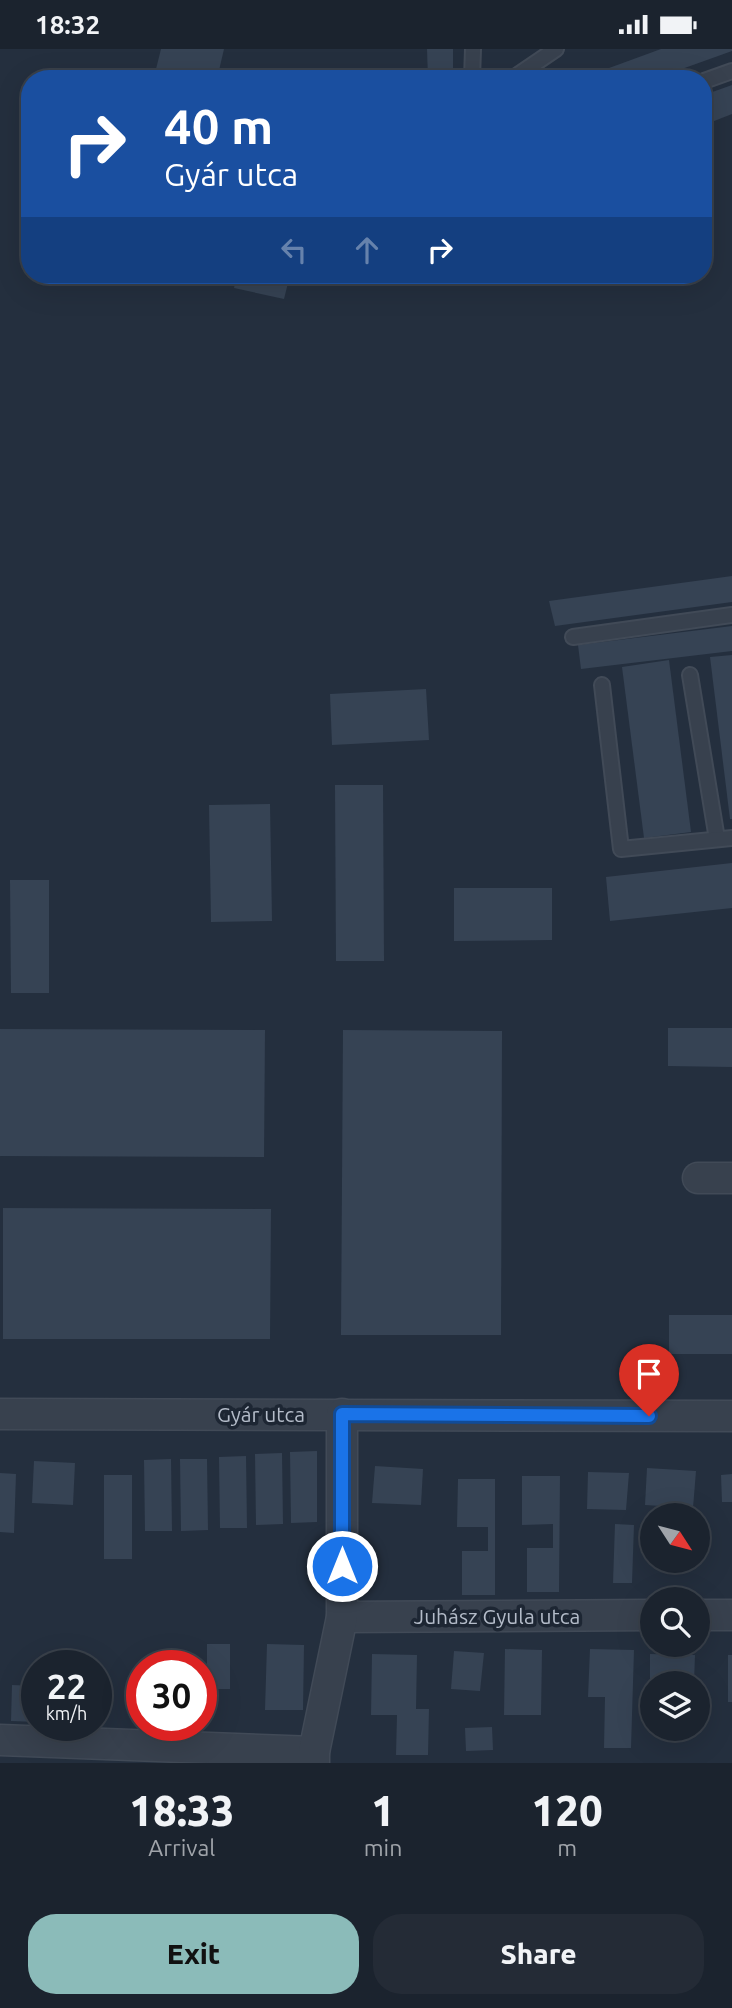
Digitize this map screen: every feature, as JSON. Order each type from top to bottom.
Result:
[{"type":"street","points":[[698,1178],[732,1178]]},
{"type":"street","name":"Gyár utca","points":[[0,1414],[732,1416]]},
{"type":"street","points":[[0,1740],[314,1757],[342,1617],[342,1414]]},
{"type":"street","name":"Juhász Gyula utca","points":[[342,1617],[640,1615]]},
{"type":"street","points":[[710,1615],[732,1615]]},
{"type":"lane","points":[[472,70],[473,49]]},
{"type":"lane","points":[[525,70],[556,49]]},
{"type":"lane","points":[[712,78],[732,71]]},
{"type":"lane","points":[[573,637],[732,615]]},
{"type":"lane","points":[[691,675],[717,839]]},
{"type":"lane","points":[[602,685],[621,849],[732,838]]},
{"type":"building","points":[[161,49],[224,49],[219,70],[156,70]]},
{"type":"building","points":[[427,49],[453,49],[453,70],[428,70]]},
{"type":"building","points":[[661,49],[732,49],[679,70],[604,70]]},
{"type":"building","points":[[732,85],[732,114],[712,122],[712,92]]},
{"type":"building","points":[[235,284],[288,284],[284,299],[234,288]]},
{"type":"building","points":[[732,576],[732,602],[555,626],[549,601]]},
{"type":"building","points":[[732,626],[732,651],[581,669],[578,645]]},
{"type":"building","points":[[732,655],[732,819],[730,819],[710,657]]},
{"type":"building","points":[[669,660],[691,832],[644,838],[622,667]]},
{"type":"building","points":[[426,689],[429,740],[332,745],[330,694]]},
{"type":"building","points":[[335,785],[383,785],[384,961],[336,961]]},
{"type":"building","points":[[270,804],[272,921],[211,922],[209,805]]},
{"type":"building","points":[[732,863],[732,908],[610,921],[606,877]]},
{"type":"building","points":[[10,880],[49,880],[49,993],[11,993]]},
{"type":"building","points":[[454,888],[552,888],[552,940],[454,941]]},
{"type":"building","points":[[668,1028],[732,1028],[732,1067],[668,1066]]},
{"type":"building","points":[[0,1029],[265,1030],[264,1157],[0,1156]]},
{"type":"building","points":[[343,1030],[502,1031],[501,1335],[341,1335]]},
{"type":"building","points":[[3,1208],[271,1209],[270,1339],[3,1339]]},
{"type":"building","points":[[669,1315],[732,1315],[732,1354],[669,1354]]},
{"type":"building","points":[[317,1451],[317,1522],[291,1523],[290,1452]]},
{"type":"building","points":[[282,1453],[283,1524],[256,1525],[255,1454]]},
{"type":"building","points":[[246,1456],[247,1528],[220,1528],[219,1457]]},
{"type":"building","points":[[171,1459],[172,1531],[145,1531],[144,1460]]},
{"type":"building","points":[[180,1459],[207,1459],[208,1530],[181,1531]]},
{"type":"building","points":[[34,1461],[75,1463],[73,1505],[32,1503]]},
{"type":"building","points":[[375,1466],[423,1469],[421,1505],[372,1503]]},
{"type":"building","points":[[647,1468],[696,1471],[693,1503],[645,1503]]},
{"type":"building","points":[[588,1472],[629,1473],[626,1510],[587,1509]]},
{"type":"building","points":[[0,1473],[16,1474],[14,1533],[0,1532]]},
{"type":"building","points":[[732,1474],[732,1502],[722,1502],[721,1475]]},
{"type":"building","points":[[104,1475],[132,1475],[132,1559],[104,1559]]},
{"type":"building","points":[[522,1476],[560,1476],[559,1592],[527,1592],[527,1548],[553,1548],[553,1524],[522,1525]]},
{"type":"building","points":[[458,1479],[495,1479],[495,1595],[462,1595],[462,1551],[488,1551],[488,1527],[457,1527]]},
{"type":"building","points":[[615,1524],[634,1525],[632,1583],[613,1583]]},
{"type":"building","points":[[207,1644],[230,1644],[230,1689],[217,1689],[217,1650],[207,1650]]},
{"type":"building","points":[[267,1644],[304,1645],[303,1710],[265,1710]]},
{"type":"building","points":[[505,1649],[542,1650],[541,1715],[504,1715]]},
{"type":"building","points":[[590,1649],[634,1650],[631,1748],[604,1748],[605,1697],[588,1697]]},
{"type":"building","points":[[454,1651],[484,1653],[480,1691],[451,1689]]},
{"type":"building","points":[[372,1654],[417,1655],[416,1709],[429,1709],[428,1755],[396,1755],[397,1715],[371,1715]]},
{"type":"building","points":[[728,1655],[732,1655],[732,1702],[728,1702]]},
{"type":"building","points":[[650,1657],[695,1657],[694,1671],[650,1671]]},
{"type":"building","points":[[12,1685],[21,1685],[21,1721],[11,1721]]},
{"type":"building","points":[[492,1727],[493,1750],[466,1751],[465,1728]]},
{"type":"route","points":[[342,1566],[342,1414],[649,1416]]}]
